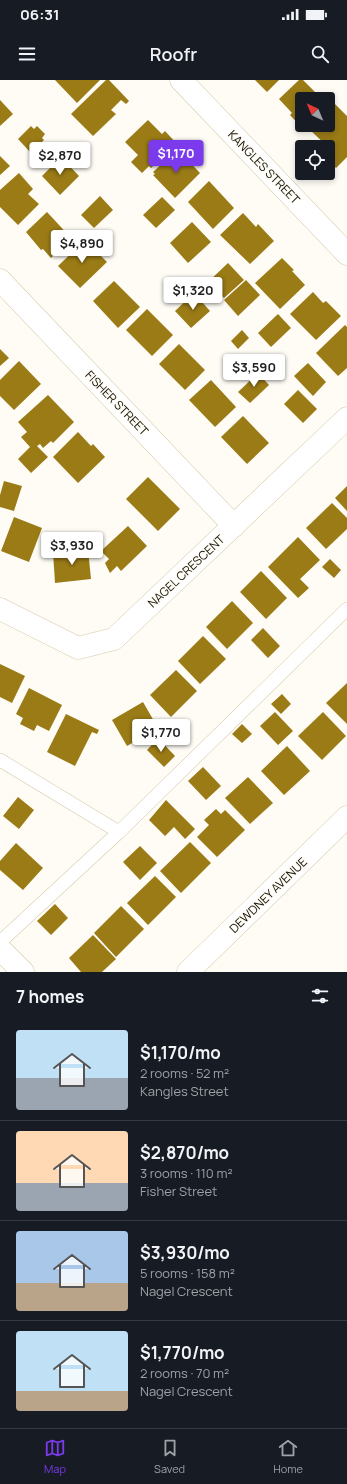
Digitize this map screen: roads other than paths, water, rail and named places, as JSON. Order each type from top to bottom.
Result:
[{"type":"street","name":"KANGLES STREET","points":[[181,80],[347,254]]},
{"type":"street","name":"FISHER STREET","points":[[0,280],[234,526]]},
{"type":"street","name":"NAGEL CRESCENT","points":[[0,609],[78,648],[114,639],[347,418]]},
{"type":"street","name":"DEWDNEY AVENUE","points":[[188,972],[347,817]]},
{"type":"street","points":[[0,949],[23,972]]},
{"type":"lane","points":[[0,942],[119,832],[347,609]]},
{"type":"lane","points":[[0,760],[119,832]]}]
